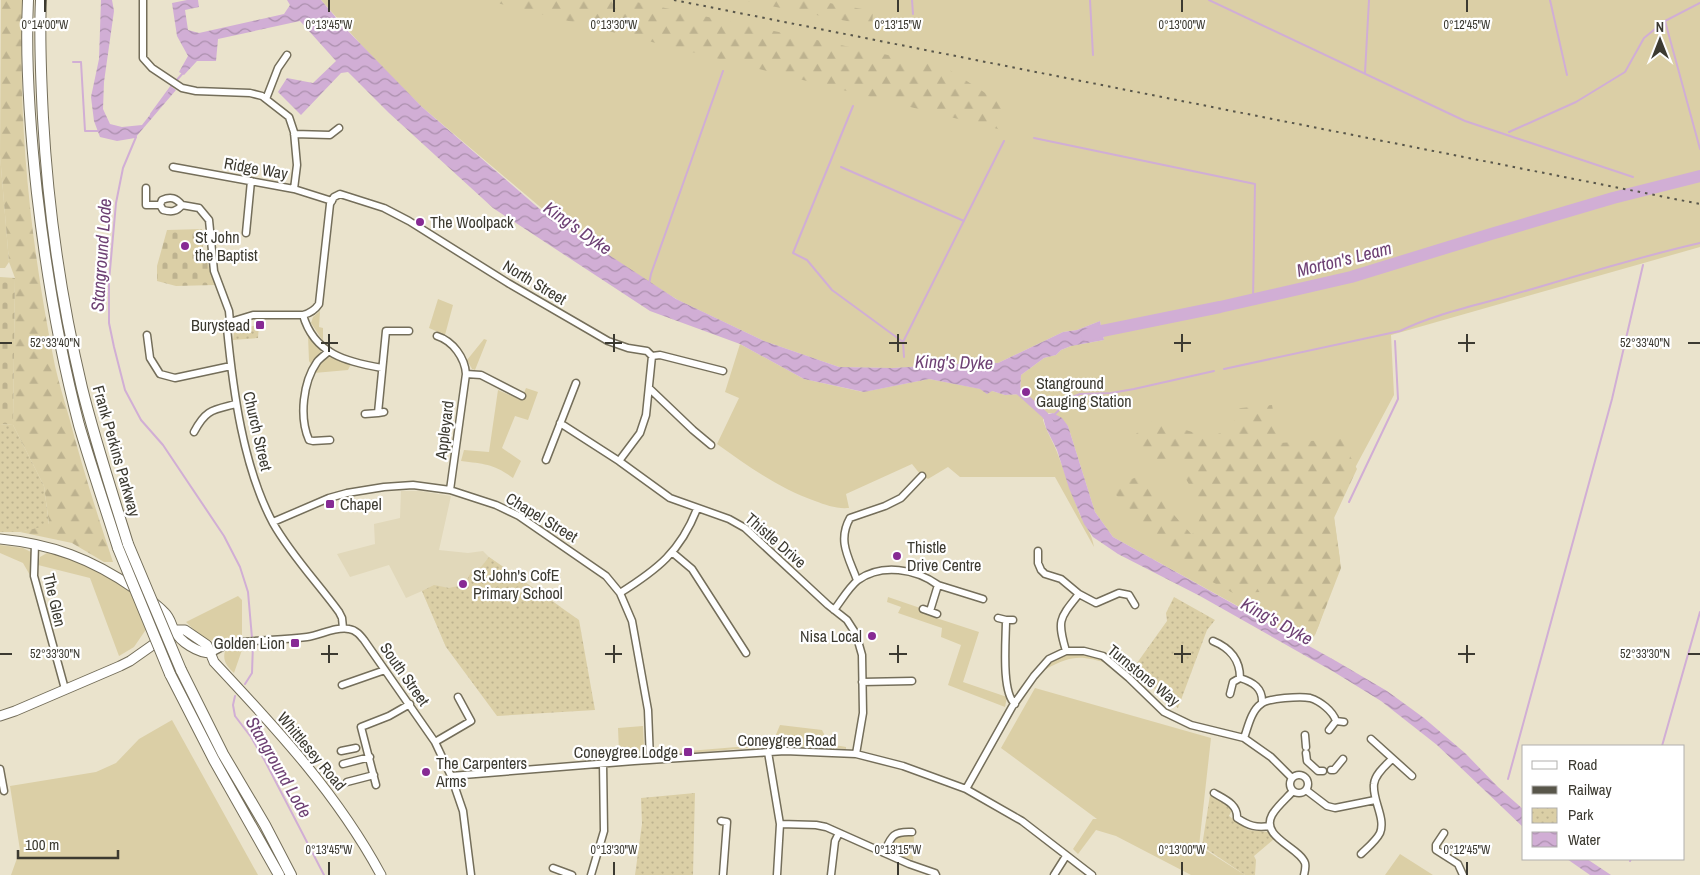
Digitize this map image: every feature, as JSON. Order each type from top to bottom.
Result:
[{"type":"highway","name":"Frank Perkins Parkway","points":[[28,0],[30,116],[45,258],[70,390],[91,464],[118,548],[170,674],[214,760],[278,875]]},
{"type":"highway","name":"Frank Perkins Parkway","points":[[41,0],[40,47],[44,143],[56,255],[62,296],[82,387],[102,461],[128,544],[181,670],[223,754],[265,825],[291,875]]},
{"type":"main road","points":[[0,539],[35,544],[75,555],[102,568],[164,612],[172,622],[174,630],[130,661],[0,716]]},
{"type":"main road","name":"Whittlesey Road","points":[[174,630],[185,630],[207,645],[214,662],[320,782],[354,830],[380,875]]},
{"type":"street","points":[[143,0],[143,58],[152,68],[182,88],[196,91],[250,93],[266,99],[289,116],[294,134],[297,165],[294,189]]},
{"type":"street","points":[[266,99],[278,68],[287,55]]},
{"type":"street","points":[[294,134],[330,135],[339,128]]},
{"type":"street","name":"Ridge Way","points":[[173,167],[294,189],[332,201]]},
{"type":"street","points":[[246,233],[251,181]]},
{"type":"street","points":[[146,188],[146,205],[160,205]]},
{"type":"street","name":"North Street","points":[[332,201],[334,197],[340,194],[384,208],[409,221],[508,283],[608,341],[628,348],[647,351],[652,356],[660,356],[723,371]]},
{"type":"street","points":[[160,205],[162,200],[168,197],[178,199],[182,205],[199,208],[209,220],[214,271],[229,311],[230,322],[253,315],[310,314],[315,309],[319,304],[330,204],[332,201]]},
{"type":"street","points":[[160,205],[163,210],[171,212],[179,209],[182,205]]},
{"type":"street","points":[[303,315],[308,329],[328,351],[336,356],[360,364],[382,368]]},
{"type":"street","name":"Church Street","points":[[230,322],[227,328],[236,404],[253,476],[273,522],[291,551],[339,612],[343,628]]},
{"type":"street","points":[[365,414],[381,413],[382,368],[386,331],[409,331]]},
{"type":"street","points":[[147,335],[150,358],[160,374],[175,378],[231,366]]},
{"type":"street","name":"Appleyard","points":[[437,336],[451,344],[466,368],[450,490]]},
{"type":"street","points":[[328,351],[318,361],[311,374],[307,383],[305,400],[306,428],[309,440],[330,440]]},
{"type":"street","points":[[618,462],[640,433],[646,416],[652,356]]},
{"type":"street","points":[[466,374],[481,375],[522,396]]},
{"type":"street","points":[[546,460],[576,384]]},
{"type":"street","points":[[649,388],[711,445]]},
{"type":"street","points":[[194,432],[201,418],[212,410],[236,404]]},
{"type":"street","name":"Thistle Drive","points":[[560,423],[670,498],[730,519],[745,528],[847,620],[856,634],[862,654],[863,713],[856,754]]},
{"type":"street","points":[[858,580],[844,542],[844,528],[850,518],[885,506],[901,498],[922,476]]},
{"type":"street","name":"Chapel Street","points":[[273,522],[329,498],[364,489],[413,485],[450,490],[496,505],[519,516],[606,576],[620,593],[632,621],[648,710],[650,760]]},
{"type":"street","points":[[620,593],[648,576],[673,553],[693,521],[698,509]]},
{"type":"street","name":"The Glen","points":[[35,544],[34,576],[64,690]]},
{"type":"street","points":[[1038,551],[1038,563],[1041,570],[1045,574],[1061,579],[1079,594],[1096,603],[1119,593],[1128,595],[1135,605]]},
{"type":"street","points":[[673,553],[692,569],[746,653]]},
{"type":"street","points":[[834,610],[858,580],[875,572],[888,569],[906,572],[931,580],[938,585],[983,599]]},
{"type":"street","points":[[930,611],[938,585]]},
{"type":"street","points":[[966,789],[1015,704],[1034,676],[1049,659],[1066,651],[1060,620],[1079,594]]},
{"type":"street","points":[[998,618],[1010,620],[1006,684],[1011,700],[1015,704]]},
{"type":"street","points":[[211,653],[229,644],[311,636],[343,628]]},
{"type":"street","name":"South Street","points":[[343,628],[353,629],[361,636],[436,742],[451,776],[463,811],[471,875]]},
{"type":"street","points":[[1213,641],[1227,647],[1240,668],[1240,678]]},
{"type":"street","name":"Turnstone Way","points":[[1066,651],[1084,651],[1103,656],[1164,712],[1191,725],[1244,738],[1271,756],[1292,778]]},
{"type":"street","points":[[342,685],[385,670]]},
{"type":"street","points":[[1230,694],[1233,682],[1240,678]]},
{"type":"street","points":[[1240,678],[1256,685],[1262,695],[1262,702]]},
{"type":"street","points":[[862,682],[912,681]]},
{"type":"street","points":[[436,742],[471,721],[458,697]]},
{"type":"street","points":[[1244,738],[1256,709],[1262,702],[1272,700],[1310,698],[1334,716],[1336,721]]},
{"type":"street","points":[[376,785],[370,757],[361,746],[361,726],[388,716],[410,704]]},
{"type":"street","points":[[1336,721],[1344,722]]},
{"type":"street","points":[[1329,730],[1336,721]]},
{"type":"street","points":[[1305,735],[1307,761],[1318,771],[1323,771]]},
{"type":"street","points":[[1371,740],[1412,776]]},
{"type":"street","points":[[341,751],[361,746]]},
{"type":"street","name":"Coneygree Road","points":[[451,776],[768,752],[804,751],[856,754],[903,766],[966,789],[1022,821],[1092,875]]},
{"type":"street","points":[[768,752],[780,824],[776,875]]},
{"type":"street","points":[[343,764],[370,757]]},
{"type":"street","points":[[1331,770],[1334,770],[1343,759]]},
{"type":"street","points":[[1361,853],[1380,833],[1381,827],[1375,800],[1374,783],[1392,759]]},
{"type":"street","points":[[591,875],[604,831],[603,763]]},
{"type":"street","points":[[1304,777],[1313,767]]},
{"type":"street","points":[[0,769],[4,791]]},
{"type":"street","points":[[346,782],[374,774]]},
{"type":"street","points":[[1298,775],[1304,777],[1308,783],[1306,790],[1300,793],[1293,791],[1290,786],[1292,778],[1298,775]]},
{"type":"street","points":[[1306,790],[1327,806],[1335,808],[1375,800]]},
{"type":"street","points":[[1293,791],[1271,815],[1270,826],[1273,834],[1302,858],[1306,866],[1304,875]]},
{"type":"street","points":[[1214,793],[1233,805],[1238,812],[1238,818],[1249,826],[1259,828],[1270,826]]},
{"type":"street","points":[[721,821],[727,822],[723,875]]},
{"type":"street","points":[[780,824],[816,825],[935,872],[936,875]]},
{"type":"street","points":[[884,853],[894,834],[904,831],[912,832]]},
{"type":"street","points":[[831,875],[835,841],[839,833]]},
{"type":"street","points":[[1444,833],[1436,845],[1436,850],[1458,864],[1463,875]]},
{"type":"street","points":[[1054,875],[1066,856]]},
{"type":"street","points":[[553,868],[572,875]]},
{"type":"shaded area","name":"St John's CofE Primary School","points":[[401,491],[420,491],[451,496],[439,550],[468,553],[483,551],[561,607],[446,647],[422,591],[406,598],[389,565],[350,577],[337,554],[375,544],[374,524],[400,518]]},
{"type":"green space","points":[[1,0],[23,0],[22,92],[24,138],[33,230],[46,321],[58,379],[84,472],[113,562],[104,562],[72,543],[20,532],[49,524],[44,486],[13,425],[15,278],[9,262],[0,155]]},
{"type":"green space","points":[[321,0],[1700,0],[1700,247],[1391,335],[1394,395],[1333,509],[1340,560],[1313,639],[1301,641],[1113,537],[1095,512],[1068,426],[1053,413],[1047,413],[1043,420],[1094,547],[1055,477],[960,477],[948,467],[928,479],[920,474],[912,464],[846,494],[849,508],[840,508],[823,504],[788,490],[717,444],[739,398],[725,392],[740,344],[804,379],[863,392],[929,379],[1005,395],[1020,394],[1021,375],[1044,358],[1056,355],[1061,350],[1071,346],[1104,340],[1100,321],[1077,330],[1063,332],[998,363],[974,362],[893,368],[839,367],[764,341],[678,300],[636,274],[545,211],[422,107],[374,59]]},
{"type":"green space","points":[[485,0],[627,0],[945,67],[1007,107],[1002,130]]},
{"type":"green space","points":[[741,0],[813,0],[873,11],[872,26]]},
{"type":"green space","points":[[0,155],[9,262],[5,268],[0,268]]},
{"type":"green space","points":[[202,229],[203,249],[215,285],[176,286],[157,281],[157,266],[167,230]]},
{"type":"green space","points":[[0,277],[15,278],[13,425],[0,424]]},
{"type":"green space","points":[[438,299],[453,305],[445,335],[429,328]]},
{"type":"green space","points":[[320,311],[319,327],[323,328],[323,341],[311,323],[313,317]]},
{"type":"green space","points":[[259,325],[258,338],[233,340],[234,333],[242,328]]},
{"type":"green space","points":[[308,335],[320,348],[321,352],[311,364],[309,361]]},
{"type":"green space","points":[[484,339],[487,340],[475,370],[472,369],[467,360]]},
{"type":"green space","points":[[332,357],[351,364],[348,370],[314,373],[325,358]]},
{"type":"green space","points":[[526,388],[538,392],[528,420],[515,416],[502,448],[521,461],[513,478],[489,465],[461,461],[464,450],[489,452],[498,390],[521,400]]},
{"type":"green space","points":[[1272,405],[1279,443],[1341,439],[1357,469],[1334,518],[1341,568],[1315,635],[1260,592],[1233,593],[1173,561],[1165,544],[1108,487],[1152,472],[1157,496],[1192,535],[1204,510],[1176,462],[1148,459],[1132,437],[1154,420],[1208,437],[1237,428],[1231,409]]},
{"type":"green space","points":[[0,424],[13,425],[44,486],[49,525],[20,532],[0,532]]},
{"type":"green space","points":[[0,545],[23,548],[31,552],[31,577],[23,563],[0,553]]},
{"type":"green space","points":[[47,553],[69,558],[95,569],[120,583],[137,598],[142,608],[147,628],[134,647],[119,656],[90,578],[38,565],[40,557]]},
{"type":"green space","points":[[489,557],[579,620],[595,710],[497,716],[446,647],[422,591],[434,585],[449,588],[466,582],[471,572],[481,567]]},
{"type":"green space","points":[[238,596],[242,600],[242,636],[217,641],[211,640],[200,635],[186,622]]},
{"type":"green space","points":[[888,597],[926,610],[924,614],[979,632],[963,682],[1007,697],[1005,707],[948,685],[961,645],[941,637],[942,628],[898,613],[901,607],[887,602]]},
{"type":"green space","points":[[1174,597],[1215,620],[1207,630],[1178,708],[1132,670],[1167,621],[1166,613]]},
{"type":"green space","points":[[235,646],[243,647],[234,673],[226,664],[224,655],[225,651]]},
{"type":"green space","points":[[1067,653],[1089,655],[1109,664],[1091,659],[1077,658],[1063,661],[1046,669],[1044,666],[1050,660]]},
{"type":"green space","points":[[1035,688],[1211,738],[1199,846],[1245,875],[1191,875],[1116,836],[1096,830],[1078,854],[1073,849],[1093,819],[1097,819],[1001,748]]},
{"type":"green space","points":[[172,720],[258,875],[11,875],[20,850],[10,786],[96,772],[116,763],[139,739]]},
{"type":"green space","points":[[780,725],[822,730],[824,734],[823,743],[846,747],[846,749],[800,746],[664,755],[664,753],[772,744]]},
{"type":"green space","points":[[643,726],[644,747],[640,751],[633,753],[619,752],[618,728]]},
{"type":"green space","points":[[695,793],[693,875],[635,875],[642,824],[641,798]]},
{"type":"green space","points":[[1210,795],[1233,808],[1229,816],[1248,830],[1269,832],[1274,839],[1254,856],[1256,860],[1255,875],[1245,875],[1202,846]]},
{"type":"green space","points":[[901,834],[914,836],[913,860],[902,858],[892,850],[894,837]]},
{"type":"green space","points":[[1400,854],[1433,875],[1385,875]]},
{"type":"water","points":[[101,0],[112,0],[114,11],[104,82],[103,109],[110,124],[122,127],[142,125],[172,87],[176,90],[135,138],[117,141],[100,137],[94,121],[91,97],[99,59]]},
{"type":"water","points":[[198,0],[199,7],[185,10],[188,30],[199,33],[284,14],[290,5],[287,0],[321,0],[345,28],[422,107],[542,211],[676,299],[764,341],[839,367],[893,368],[998,363],[1063,332],[1077,330],[1100,321],[1104,340],[1071,346],[1061,350],[1056,355],[1044,358],[1021,375],[1020,394],[1005,395],[992,391],[987,394],[980,389],[929,379],[864,392],[804,379],[740,344],[650,311],[493,208],[389,113],[348,72],[341,73],[301,115],[278,92],[287,78],[313,83],[336,61],[300,21],[218,39],[216,61],[197,61],[184,75],[179,72],[188,56],[177,36],[172,3]]},
{"type":"water","points":[[1053,413],[1062,418],[1068,426],[1095,512],[1113,537],[1387,691],[1424,718],[1465,753],[1522,808],[1522,826],[1437,745],[1381,701],[1334,672],[1200,596],[1118,554],[1093,537],[1084,524],[1069,488],[1057,450],[1046,428],[1045,415]]},
{"type":"water","points":[[1568,860],[1588,860],[1611,875],[1590,875]]},
{"type":"waterway","points":[[912,0],[913,14]]},
{"type":"waterway","points":[[1090,0],[1093,55]]},
{"type":"waterway","points":[[1209,0],[1465,121],[1633,177]]},
{"type":"waterway","points":[[1365,73],[1369,0]]},
{"type":"waterway","points":[[1550,0],[1567,75]]},
{"type":"waterway","points":[[1700,3],[1665,21],[1700,149]]},
{"type":"waterway","points":[[1509,132],[1576,102],[1625,72],[1644,38],[1665,21]]},
{"type":"waterway","points":[[73,62],[81,62],[85,131],[98,131]]},
{"type":"waterway","points":[[649,284],[723,71]]},
{"type":"waterway","name":"Stanground Lode","points":[[176,81],[183,73]]},
{"type":"waterway","name":"Stanground Lode","points":[[151,114],[173,84]]},
{"type":"waterway","points":[[853,106],[793,253],[807,260],[832,290],[903,342],[904,357]]},
{"type":"waterway","name":"Stanground Lode","points":[[136,137],[123,168],[116,203],[109,281],[109,323],[114,347],[125,390],[141,420],[163,445],[224,536],[240,567],[248,592],[252,638]]},
{"type":"waterway","points":[[1034,138],[1255,184],[1253,300]]},
{"type":"waterway","points":[[903,342],[1004,141]]},
{"type":"waterway","points":[[841,167],[964,221]]},
{"type":"waterway","name":"Morton's Leam","points":[[1087,335],[1351,277],[1613,198],[1700,176]]},
{"type":"waterway","points":[[1224,369],[1400,331],[1425,320],[1451,312],[1700,243]]},
{"type":"waterway","points":[[1508,779],[1612,399],[1643,265]]},
{"type":"waterway","points":[[1349,502],[1398,399],[1395,341]]},
{"type":"waterway","points":[[1054,415],[1072,397],[1080,394],[1111,393],[1214,371]]},
{"type":"waterway","name":"King's Dyke","points":[[1015,388],[1045,415],[1050,422]]},
{"type":"waterway","points":[[1662,745],[1700,612]]},
{"type":"waterway","name":"Stanground Lode","points":[[245,684],[252,673],[253,643]]},
{"type":"waterway","name":"Stanground Lode","points":[[235,696],[233,705],[235,716],[251,737],[265,761],[324,875]]},
{"type":"railway","points":[[674,0],[1700,204]]},
{"type":"place","name":"The Woolpack","points":[[420,222]]},
{"type":"place","name":"St John the Baptist","points":[[185,246]]},
{"type":"place","name":"Burystead","points":[[260,325]]},
{"type":"place","name":"Stanground Gauging Station","points":[[1026,392]]},
{"type":"place","name":"Chapel","points":[[330,504]]},
{"type":"place","name":"Thistle Drive Centre","points":[[897,556]]},
{"type":"place","name":"St John's CofE Primary School","points":[[463,584]]},
{"type":"place","name":"Nisa Local","points":[[872,636]]},
{"type":"place","name":"Golden Lion","points":[[295,643]]},
{"type":"place","name":"Coneygree Lodge","points":[[688,752]]},
{"type":"place","name":"The Carpenters Arms","points":[[426,772]]}]
